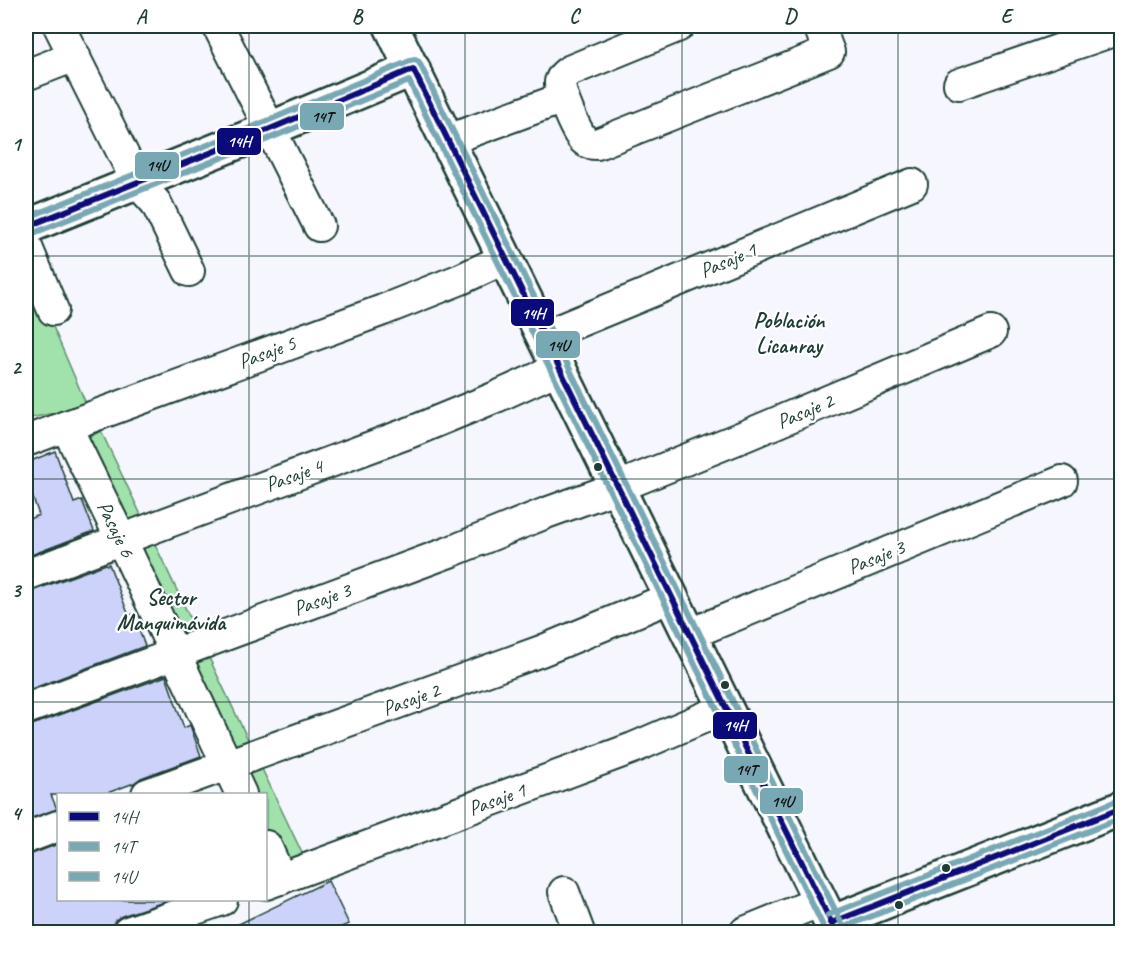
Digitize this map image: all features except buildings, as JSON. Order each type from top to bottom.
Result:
[{"type":"street","points":[[59,26],[137,182],[156,203],[189,271]]},
{"type":"street","points":[[218,26],[319,226]]},
{"type":"street","points":[[391,26],[829,919]]},
{"type":"street","points":[[679,26],[564,74],[560,86],[563,98],[579,135],[584,141],[597,144],[829,52],[819,26]]},
{"type":"street","points":[[959,84],[1122,28]]},
{"type":"street","points":[[26,75],[75,56]]},
{"type":"street","points":[[26,227],[413,69]]},
{"type":"street","points":[[448,140],[563,98]]},
{"type":"street","name":"Pasaje 1","points":[[544,336],[912,184]]},
{"type":"street","points":[[26,245],[53,310]]},
{"type":"street","name":"Pasaje 5","points":[[26,441],[382,310],[461,279],[506,258]]},
{"type":"street","name":"Pasaje 2","points":[[618,487],[991,332]]},
{"type":"street","name":"Pasaje 4","points":[[26,575],[411,432],[560,368]]},
{"type":"street","name":"Pasaje 6","points":[[66,426],[241,793]]},
{"type":"street","name":"Pasaje 3","points":[[690,634],[1062,481]]},
{"type":"street","name":"Pasaje 3","points":[[26,709],[618,487]]},
{"type":"street","name":"Pasaje 2","points":[[153,793],[541,651],[672,597]]},
{"type":"street","name":"Pasaje 1","points":[[273,881],[623,752],[726,708]]},
{"type":"street","points":[[745,933],[829,919],[1122,808]]},
{"type":"street","points":[[26,838],[57,826]]},
{"type":"street","points":[[267,851],[273,881]]},
{"type":"street","points":[[564,892],[579,933]]},
{"type":"street","points":[[128,933],[219,901]]},
{"type":"green space","points":[[26,264],[87,406],[26,419]]},
{"type":"green space","points":[[101,431],[303,855],[283,860],[267,837],[267,793],[245,793],[83,443]]},
{"type":"transit line","name":"14U","points":[[26,218],[410,61],[419,62],[844,928]]},
{"type":"transit line","name":"14H","points":[[26,227],[413,69],[836,932]]},
{"type":"transit line","name":"14T","points":[[29,235],[409,81],[826,932]]},
{"type":"transit line","name":"14U","points":[[828,915],[1119,800]]},
{"type":"transit line","name":"14H","points":[[831,923],[1122,808]]},
{"type":"transit line","name":"14T","points":[[834,931],[1122,818]]},
{"type":"district","name":"Población Licanray","points":[[789,334]]},
{"type":"district","name":"Sector Manquimávida","points":[[171,610]]}]
